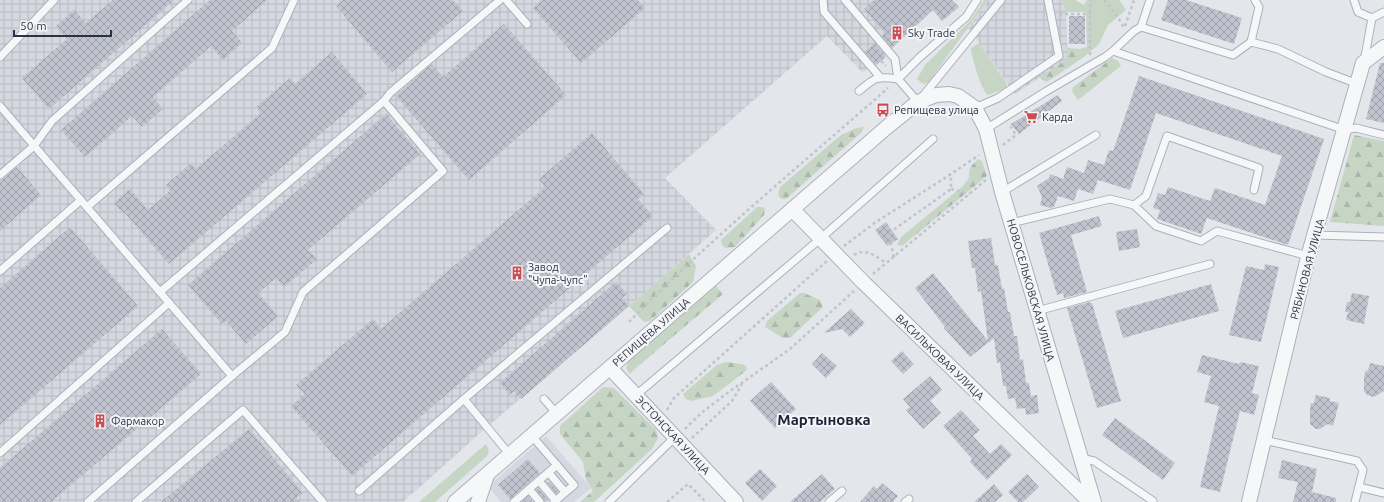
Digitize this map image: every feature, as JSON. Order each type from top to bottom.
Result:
[{"type":"street","points":[[1363,63],[1384,47]]},
{"type":"street","name":"РЯБИНОВАЯ УЛИЦА","points":[[1249,502],[1308,257],[1363,63]]},
{"type":"street","name":"РЕПИЩЕВА УЛИЦА","points":[[455,502],[792,209],[918,102],[936,95],[949,94]]},
{"type":"street","name":"НОВОСЕЛЬКОВСКАЯ УЛИЦА","points":[[949,94],[958,96],[975,108],[986,130],[1002,192],[1094,502]]},
{"type":"street","name":"ВАСИЛЬКОВАЯ УЛИЦА","points":[[792,209],[863,282],[1090,502]]},
{"type":"street","name":"ЭСТОНСКАЯ УЛИЦА","points":[[610,368],[736,502]]},
{"type":"street","name":"РЕПИЩЕВА УЛИЦА","points":[[478,502],[487,475]]},
{"type":"lane","points":[[0,57],[54,0]]},
{"type":"lane","points":[[0,175],[34,146],[52,121],[188,0]]},
{"type":"lane","points":[[87,207],[272,48],[294,0]]},
{"type":"lane","points":[[160,292],[500,0]]},
{"type":"lane","points":[[506,0],[526,24]]},
{"type":"lane","points":[[823,0],[824,12],[880,77]]},
{"type":"lane","points":[[845,0],[895,59],[898,79],[918,102],[1001,0]]},
{"type":"lane","points":[[898,79],[920,57],[966,17],[977,0]]},
{"type":"lane","points":[[975,108],[998,98],[1059,56],[1048,0]]},
{"type":"lane","points":[[986,130],[1113,51],[1134,31],[1141,27],[1150,0]]},
{"type":"lane","points":[[1141,27],[1232,55],[1251,42],[1259,7],[1255,0]]},
{"type":"lane","points":[[1354,0],[1358,12],[1372,18],[1384,12]]},
{"type":"lane","points":[[1363,63],[1372,18]]},
{"type":"lane","points":[[1251,42],[1278,49],[1326,72],[1358,84]]},
{"type":"lane","points":[[1113,51],[1345,130],[1356,128],[1384,135]]},
{"type":"lane","points":[[859,91],[871,81],[880,77],[898,79]]},
{"type":"lane","points":[[88,502],[232,376],[285,332],[303,292],[443,171],[384,101]]},
{"type":"lane","points":[[0,106],[232,376]]},
{"type":"lane","points":[[1002,192],[1096,135]]},
{"type":"lane","points":[[1134,205],[1146,196],[1167,136],[1259,168],[1254,190]]},
{"type":"lane","points":[[635,396],[820,239],[933,139]]},
{"type":"lane","points":[[0,271],[81,200]]},
{"type":"lane","points":[[1011,223],[1110,200],[1134,205],[1156,226],[1201,241],[1217,231],[1308,257]]},
{"type":"lane","points":[[359,492],[464,399],[667,228]]},
{"type":"lane","points":[[1315,235],[1384,237]]},
{"type":"lane","points":[[1037,311],[1210,264]]},
{"type":"lane","points":[[0,453],[170,303]]},
{"type":"lane","points":[[464,399],[510,454]]},
{"type":"lane","points":[[544,399],[557,414]]},
{"type":"lane","points":[[136,502],[243,410],[323,502]]},
{"type":"lane","points":[[532,436],[574,485],[555,501],[539,481]]},
{"type":"lane","points":[[1264,440],[1357,461],[1363,470],[1355,502]]},
{"type":"lane","points":[[609,502],[678,442]]},
{"type":"lane","points":[[1081,458],[1094,461],[1153,501]]},
{"type":"lane","points":[[519,500],[529,489],[557,465]]},
{"type":"lane","points":[[549,473],[565,492]]},
{"type":"lane","points":[[1359,486],[1384,492]]},
{"type":"lane","points":[[529,489],[540,502]]},
{"type":"lane","points":[[829,502],[842,491]]},
{"type":"path","points":[[1090,66],[1090,14],[1092,0]]},
{"type":"path","points":[[1104,0],[1119,19],[1124,29]]},
{"type":"path","points":[[1051,14],[1090,14]]},
{"type":"path","points":[[629,322],[725,231],[898,79]]},
{"type":"path","points":[[664,427],[667,410],[674,398],[840,259],[876,222],[952,174],[984,151]]},
{"type":"path","points":[[678,442],[700,414],[790,349],[863,282],[997,171]]},
{"type":"path","points":[[951,189],[952,174]]},
{"type":"path","points":[[951,189],[969,194]]},
{"type":"path","points":[[894,257],[889,236],[892,231],[951,189]]},
{"type":"path","points":[[840,259],[857,253],[869,252],[886,264]]},
{"type":"path","points":[[678,442],[697,434],[732,401],[744,382]]},
{"type":"path","points":[[667,502],[688,484],[706,502]]},
{"type":"shaded area","points":[[0,0],[945,0],[942,3],[951,14],[942,21],[933,10],[884,55],[886,57],[876,65],[874,63],[863,73],[827,36],[665,178],[716,230],[487,427],[403,502],[0,502]]},
{"type":"shaded area","points":[[988,0],[1062,0],[1066,12],[1068,59],[1015,94],[968,29]]},
{"type":"shaded area","points":[[546,436],[591,488],[574,502],[501,502],[488,486]]},
{"type":"green space","points":[[984,0],[988,0],[928,83],[923,84],[917,79],[925,65],[970,21]]},
{"type":"green space","points":[[1062,0],[1075,0],[1084,5],[1087,0],[1119,0],[1126,10],[1108,25],[1099,44],[1084,57],[1084,52],[1080,49],[1087,47],[1086,12],[1066,12]]},
{"type":"green space","points":[[979,43],[1007,84],[1006,88],[988,95],[982,87],[971,51],[971,48]]},
{"type":"green space","points":[[1067,48],[1080,49],[1084,52],[1084,57],[1047,82],[1042,80],[1040,77],[1068,59]]},
{"type":"green space","points":[[1112,58],[1118,61],[1121,66],[1078,100],[1072,91],[1073,87]]},
{"type":"green space","points":[[864,127],[862,132],[786,199],[781,199],[778,195],[780,187],[841,135],[856,128]]},
{"type":"green space","points":[[1354,135],[1384,141],[1384,226],[1330,222]]},
{"type":"green space","points":[[978,159],[982,161],[987,176],[902,246],[897,245],[901,237],[963,186],[969,178],[970,167]]},
{"type":"green space","points":[[757,207],[762,207],[765,209],[764,215],[735,247],[726,248],[722,245],[721,240]]},
{"type":"green space","points":[[689,254],[696,266],[693,282],[650,321],[644,322],[629,306]]},
{"type":"green space","points":[[716,286],[723,294],[629,374],[626,367],[629,361]]},
{"type":"green space","points":[[800,293],[804,293],[820,300],[823,307],[790,338],[783,338],[765,327],[767,321]]},
{"type":"green space","points":[[725,362],[742,364],[746,366],[747,370],[713,396],[691,401],[686,399],[683,394],[717,365]]},
{"type":"green space","points":[[603,387],[614,388],[656,430],[658,438],[652,449],[594,502],[580,502],[593,491],[586,480],[583,462],[560,434],[560,426]]},
{"type":"green space","points":[[486,444],[489,450],[486,457],[435,502],[419,502]]},
{"type":"building","points":[[113,0],[174,0],[49,109],[22,78],[67,39],[56,26],[74,10],[86,23]]},
{"type":"building","points":[[210,0],[267,0],[232,31],[242,43],[223,60],[211,46],[153,97],[163,109],[142,127],[132,116],[85,157],[61,130]]},
{"type":"building","points":[[342,0],[453,0],[463,11],[392,72],[336,6]]},
{"type":"building","points":[[542,0],[638,0],[645,8],[581,63],[533,8]]},
{"type":"building","name":"Sky Trade","points":[[874,0],[952,0],[959,7],[942,21],[933,10],[892,48],[882,36],[885,33],[864,9]]},
{"type":"building","points":[[1168,0],[1186,0],[1242,18],[1234,44],[1161,20]]},
{"type":"building","points":[[1069,16],[1085,16],[1085,44],[1069,44]]},
{"type":"building","points":[[504,24],[566,95],[469,180],[396,96],[432,64],[443,77]]},
{"type":"building","points":[[875,43],[886,57],[876,65],[865,52]]},
{"type":"building","points":[[332,52],[367,94],[169,264],[124,212],[123,213],[114,203],[130,189],[148,210],[170,191],[166,185],[191,163],[196,169],[261,113],[256,107],[290,78],[295,84]]},
{"type":"building","points":[[1380,63],[1384,63],[1384,123],[1366,119]]},
{"type":"building","points":[[1139,76],[1324,139],[1288,245],[1207,218],[1201,234],[1157,219],[1160,210],[1153,208],[1158,193],[1165,195],[1168,187],[1210,201],[1215,188],[1265,205],[1282,156],[1156,113],[1130,190],[1098,180],[1093,194],[1078,189],[1074,201],[1058,196],[1054,207],[1051,208],[1040,205],[1042,197],[1037,186],[1049,178],[1050,174],[1063,179],[1067,167],[1084,173],[1088,160],[1104,165],[1109,150],[1113,151]]},
{"type":"building","name":"Карда","points":[[1058,95],[1062,101],[1019,134],[1011,124]]},
{"type":"building","points":[[386,114],[420,154],[308,250],[317,259],[284,287],[276,278],[258,293],[278,316],[246,344],[226,321],[222,324],[188,285]]},
{"type":"building","name":"Завод \"Чупа-Чупс\"","points":[[592,133],[644,194],[638,199],[653,216],[352,476],[291,406],[305,394],[296,385],[373,319],[381,329],[545,187],[539,179]]},
{"type":"building","points":[[17,167],[41,195],[0,231],[0,182]]},
{"type":"building","points":[[1099,216],[1102,226],[1071,235],[1087,292],[1064,298],[1063,293],[1057,295],[1039,233]]},
{"type":"building","points":[[886,222],[898,239],[887,246],[875,230]]},
{"type":"building","points":[[70,227],[138,306],[0,425],[0,288]]},
{"type":"building","points":[[1137,229],[1140,247],[1119,251],[1116,232]]},
{"type":"building","points":[[991,238],[995,265],[998,265],[1002,289],[1004,288],[1008,312],[1010,312],[1014,336],[1017,336],[1020,360],[1023,359],[1026,383],[1029,383],[1031,396],[1037,395],[1039,413],[1026,415],[1025,408],[1017,409],[1015,398],[1008,399],[1006,386],[1003,386],[1000,362],[997,363],[994,338],[970,357],[944,328],[945,327],[915,288],[933,273],[988,341],[981,291],[978,292],[975,268],[972,268],[968,241]]},
{"type":"building","points":[[1265,264],[1279,267],[1261,342],[1229,335],[1246,266],[1264,270]]},
{"type":"building","points":[[616,282],[627,294],[622,298],[629,306],[521,399],[514,391],[510,395],[500,383]]},
{"type":"building","points":[[1211,284],[1219,311],[1123,338],[1115,311]]},
{"type":"building","points":[[1352,293],[1369,296],[1364,324],[1346,320],[1348,312],[1345,312],[1347,302],[1350,302]]},
{"type":"building","points":[[1090,302],[1092,303],[1121,401],[1097,408],[1067,308]]},
{"type":"building","points":[[851,309],[865,323],[850,337],[842,329],[824,333]]},
{"type":"building","name":"Фармакор","points":[[162,329],[201,374],[51,502],[0,502],[0,468]]},
{"type":"building","points":[[902,351],[914,364],[903,374],[891,361]]},
{"type":"building","points":[[822,353],[837,366],[826,378],[812,364]]},
{"type":"building","points":[[1202,355],[1239,364],[1240,362],[1259,366],[1252,393],[1259,395],[1254,415],[1240,411],[1220,492],[1200,487],[1219,406],[1204,402],[1211,376],[1197,372]]},
{"type":"building","points":[[1370,363],[1384,366],[1384,391],[1374,397],[1367,395],[1364,391],[1364,377],[1366,370],[1368,371]]},
{"type":"building","points":[[930,376],[942,390],[930,401],[941,413],[923,429],[906,410],[910,407],[903,399]]},
{"type":"building","points":[[771,382],[796,409],[775,428],[750,401]]},
{"type":"building","points":[[1316,395],[1330,398],[1329,401],[1339,403],[1333,426],[1328,424],[1320,429],[1316,429],[1310,424],[1311,403],[1314,403]]},
{"type":"building","points":[[961,410],[980,430],[973,436],[990,454],[1001,444],[1012,455],[987,480],[970,462],[972,459],[943,426]]},
{"type":"building","points":[[1115,418],[1175,463],[1163,480],[1102,435]]},
{"type":"building","points":[[249,429],[303,493],[296,498],[300,502],[161,502]]},
{"type":"building","points":[[528,459],[540,473],[510,499],[498,485]]},
{"type":"building","points":[[1282,460],[1317,469],[1312,492],[1336,498],[1336,502],[1293,502],[1298,482],[1278,478]]},
{"type":"building","points":[[760,469],[777,486],[762,501],[745,483]]},
{"type":"building","points":[[822,474],[835,489],[820,502],[790,502]]},
{"type":"building","points":[[1027,474],[1039,487],[1023,502],[1018,502],[1008,492]]},
{"type":"building","points":[[546,481],[549,483],[550,482],[558,491],[556,493]]},
{"type":"building","points":[[882,483],[898,496],[893,502],[860,502],[874,486],[877,489]]},
{"type":"building","points":[[994,484],[1003,495],[995,502],[974,502]]},
{"type":"building","points":[[538,488],[548,500],[545,502],[536,490]]},
{"type":"building","points":[[528,496],[533,502],[522,502]]},
{"type":"place","name":"Sky Trade","points":[[897,33]]},
{"type":"place","name":"Репищева улица","points":[[883,110]]},
{"type":"place","name":"Карда","points":[[1031,117]]},
{"type":"place","name":"Завод \"Чупа-Чупс\"","points":[[517,273]]},
{"type":"place","name":"Фармакор","points":[[100,421]]},
{"type":"district","name":"Мартыновка","points":[[824,420]]}]
